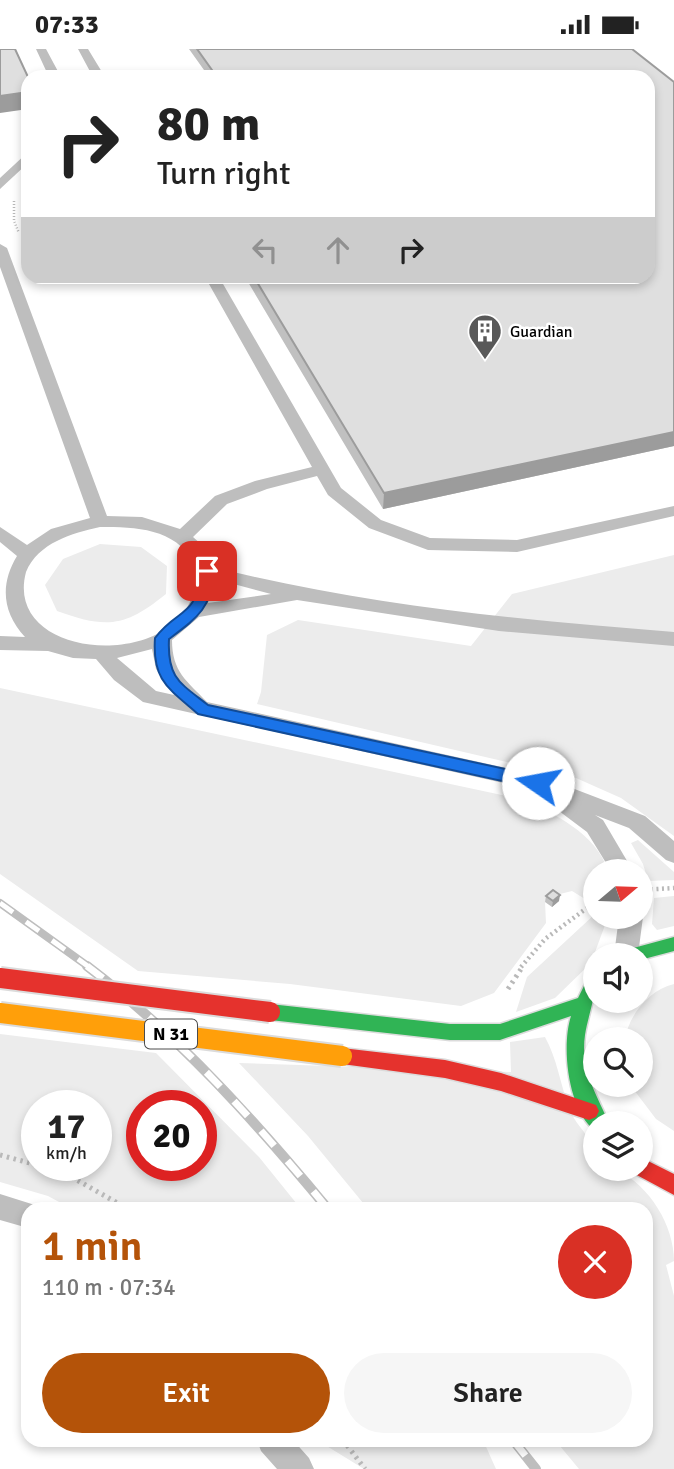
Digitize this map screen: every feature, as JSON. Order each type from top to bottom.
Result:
[{"type":"main road","points":[[653,950],[674,944]]},
{"type":"main road","name":"N 31","points":[[0,978],[450,1032],[500,1032],[580,1005]]},
{"type":"main road","points":[[583,1001],[572,1038],[575,1074],[591,1111]]},
{"type":"main road","name":"N 31","points":[[0,1013],[445,1069],[501,1082],[583,1113]]},
{"type":"main road","points":[[653,1173],[674,1185]]},
{"type":"lane","points":[[41,49],[52,70]]},
{"type":"lane","points":[[83,49],[95,70]]},
{"type":"lane","points":[[0,185],[21,163]]},
{"type":"lane","points":[[0,248],[100,521]]},
{"type":"lane","points":[[216,284],[334,491],[375,524],[428,544],[517,546],[674,511]]},
{"type":"lane","points":[[182,537],[221,501],[261,485],[322,470]]},
{"type":"lane","points":[[0,643],[49,645],[74,651],[101,653],[133,648],[162,638],[195,611],[206,591],[207,571],[199,552],[182,537],[158,526],[130,521],[100,521],[72,527],[46,538],[25,553],[12,570],[5,589],[4,609],[22,629],[49,645]]},
{"type":"lane","points":[[0,533],[25,553]]},
{"type":"lane","points":[[207,571],[301,595],[499,625],[674,639]]},
{"type":"lane","points":[[195,611],[301,595]]},
{"type":"lane","points":[[162,638],[161,662],[173,685],[204,710]]},
{"type":"lane","points":[[101,653],[121,675],[150,697],[538,783],[637,822],[674,854]]},
{"type":"lane","points":[[538,783],[595,826],[615,859]]},
{"type":"lane","points":[[0,1207],[21,1213]]},
{"type":"lane","points":[[278,1447],[298,1469]]},
{"type":"path","points":[[14,194],[14,221],[21,240]]},
{"type":"path","points":[[653,889],[674,888]]},
{"type":"path","points":[[0,1155],[21,1161]]},
{"type":"path","points":[[79,1181],[116,1202]]},
{"type":"path","points":[[348,1447],[365,1469]]},
{"type":"shaded area","points":[[100,544],[141,547],[167,566],[166,594],[139,613],[115,622],[89,621],[57,611],[45,585],[63,559]]},
{"type":"shaded area","points":[[674,555],[674,836],[621,798],[576,778],[257,704],[261,692],[267,635],[298,620],[471,646],[512,594]]},
{"type":"shaded area","points":[[0,688],[521,799],[573,826],[594,846],[602,859],[583,859],[583,898],[572,891],[552,896],[545,902],[546,923],[494,993],[461,1006],[290,984],[138,971],[0,874]]},
{"type":"shaded area","points":[[638,840],[674,872],[674,880],[653,881],[653,859],[640,859],[631,843]]},
{"type":"shaded area","points":[[674,896],[674,926],[657,930],[653,925],[654,898]]},
{"type":"shaded area","points":[[583,925],[583,929],[604,929],[598,943],[583,943],[583,971],[555,998],[516,1012],[527,977]]},
{"type":"shaded area","points":[[674,984],[674,1131],[656,1119],[653,1111],[650,1111],[639,1097],[653,1097],[653,1027],[628,1027],[636,1013],[653,1013],[653,995]]},
{"type":"shaded area","points":[[0,1034],[156,1053],[193,1090],[126,1090],[126,1181],[217,1181],[217,1115],[259,1157],[295,1202],[59,1202],[48,1196],[0,1182]]},
{"type":"shaded area","points":[[545,1037],[572,1115],[583,1131],[583,1181],[634,1181],[650,1197],[665,1221],[674,1261],[666,1265],[674,1296],[674,1469],[579,1469],[561,1447],[653,1447],[653,1202],[362,1202],[308,1136],[239,1063],[511,1072],[510,1042]]},
{"type":"shaded area","points":[[328,1447],[486,1447],[496,1469],[364,1469]]},
{"type":"building","points":[[0,49],[15,49],[25,70],[21,70],[21,93],[0,96]]},
{"type":"building","name":"Guardian","points":[[197,49],[632,49],[674,82],[674,432],[384,493],[258,284],[655,284],[655,70],[212,70]]},
{"type":"building","points":[[553,890],[560,895],[553,901],[546,896]]},
{"type":"railway","points":[[0,903],[89,967]]},
{"type":"railway","points":[[87,966],[153,1021],[214,1080],[322,1202]]},
{"type":"railway","points":[[519,1447],[536,1469]]},
{"type":"traffic: fast","points":[[653,950],[674,944]]},
{"type":"traffic: fast","points":[[270,1012],[450,1032],[500,1032],[580,1005]]},
{"type":"traffic: fast","points":[[583,1008],[575,1039],[575,1056],[582,1090],[592,1111]]},
{"type":"traffic: jam","points":[[0,978],[270,1012]]},
{"type":"traffic: jam","points":[[342,1056],[445,1069],[501,1082],[589,1111]]},
{"type":"traffic: jam","points":[[653,1173],[674,1185]]},
{"type":"traffic: slow","points":[[0,1013],[342,1056]]},
{"type":"place","name":"Guardian","points":[[485,361]]},
{"type":"route","points":[[207,571],[206,591],[195,611],[181,626],[162,638],[161,662],[173,685],[204,710],[538,783]]}]
